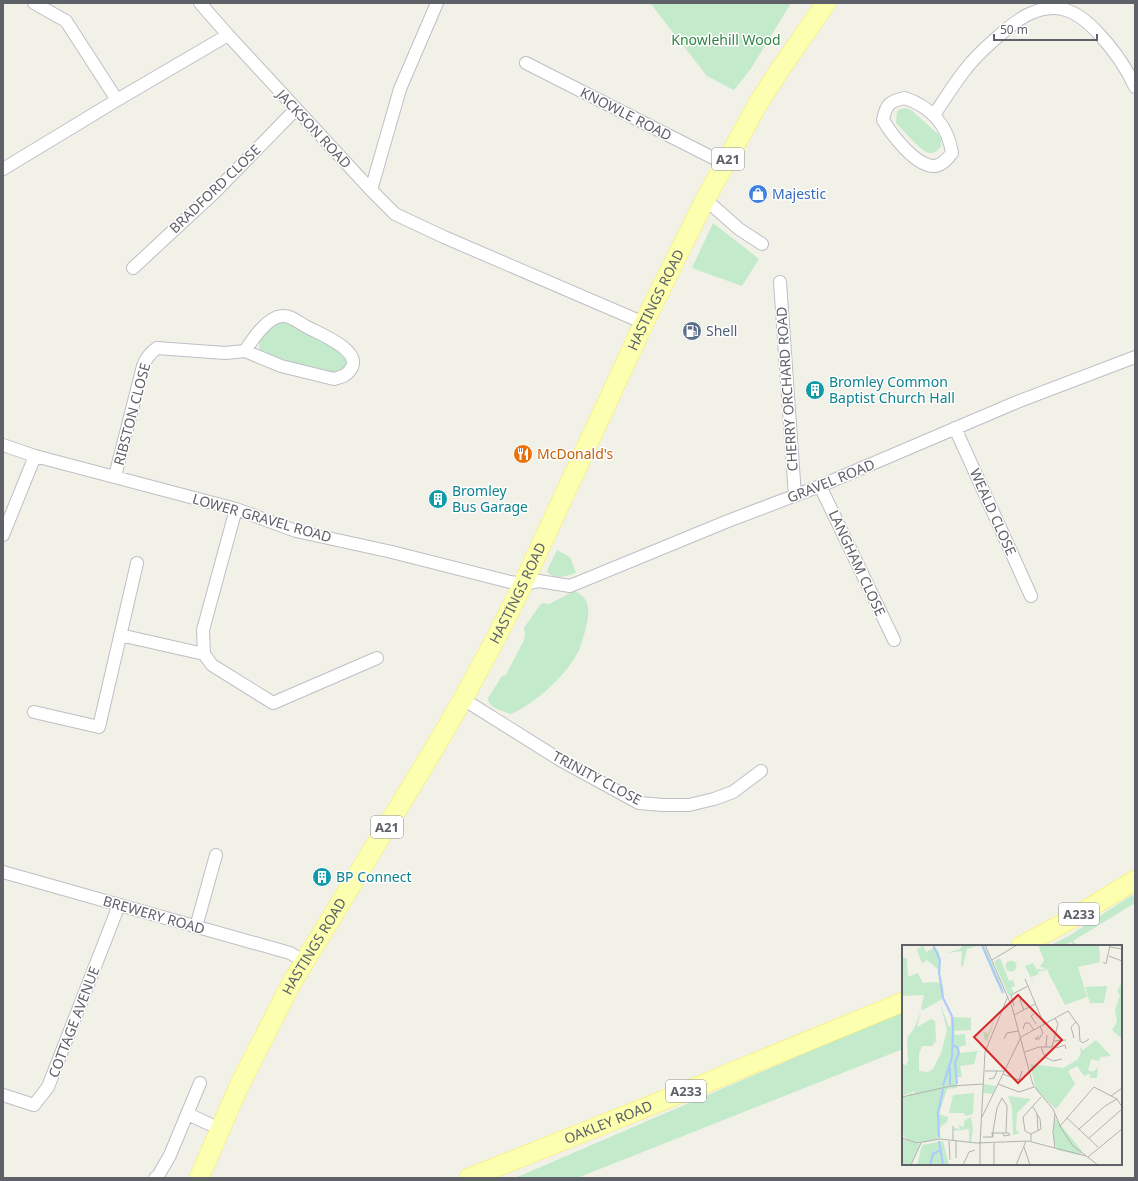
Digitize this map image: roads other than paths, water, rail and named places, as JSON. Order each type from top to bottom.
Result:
[{"type":"main road","name":"HASTINGS ROAD","points":[[199,1178],[258,1046],[304,961],[406,796],[531,582],[644,324],[705,200],[763,96],[826,3]]},
{"type":"main road","name":"A233","points":[[1023,945],[1071,919],[1135,880]]},
{"type":"main road","name":"OAKLEY ROAD","points":[[469,1178],[902,1002]]},
{"type":"street","points":[[34,3],[66,21],[117,100]]},
{"type":"street","name":"JACKSON ROAD","points":[[200,3],[296,109],[395,214],[644,324]]},
{"type":"street","points":[[371,190],[400,89],[437,3]]},
{"type":"street","points":[[934,115],[966,69],[994,41],[1026,16],[1039,10],[1051,8],[1067,11],[1084,19],[1107,42],[1128,70],[1135,87]]},
{"type":"street","points":[[3,169],[228,35]]},
{"type":"street","name":"KNOWLE ROAD","points":[[526,63],[725,164]]},
{"type":"street","points":[[905,98],[915,101],[934,115],[944,128],[950,141],[952,153],[944,162],[937,166],[928,165],[919,160],[892,135],[883,120],[885,111],[890,103],[895,100],[905,98]]},
{"type":"street","name":"BRADFORD CLOSE","points":[[133,268],[216,191],[296,109]]},
{"type":"street","points":[[705,200],[739,229],[762,244]]},
{"type":"street","name":"CHERRY ORCHARD ROAD","points":[[780,282],[795,496]]},
{"type":"street","name":"RIBSTON CLOSE","points":[[115,476],[145,359],[157,348],[225,353],[245,351],[281,366],[334,379],[342,377],[348,373],[352,366],[352,360],[343,347],[294,318],[282,316],[271,320],[245,351]]},
{"type":"street","name":"GRAVEL ROAD","points":[[531,582],[570,586],[721,524],[820,486],[1017,402],[1135,357]]},
{"type":"street","name":"WEALD CLOSE","points":[[955,428],[1031,596]]},
{"type":"street","name":"LOWER GRAVEL ROAD","points":[[3,445],[35,456],[236,509],[296,531],[392,552],[510,582],[531,582]]},
{"type":"street","points":[[3,535],[35,456]]},
{"type":"street","name":"LANGHAM CLOSE","points":[[820,486],[894,640]]},
{"type":"street","points":[[236,509],[203,630],[204,654],[212,665],[273,704],[377,658]]},
{"type":"street","points":[[34,712],[99,727],[137,563]]},
{"type":"street","points":[[120,635],[204,654]]},
{"type":"street","name":"TRINITY CLOSE","points":[[463,699],[562,761],[639,803],[689,805],[714,799],[733,792],[761,771]]},
{"type":"street","points":[[196,927],[216,855]]},
{"type":"street","name":"BREWERY ROAD","points":[[3,872],[290,953],[304,961]]},
{"type":"street","name":"COTTAGE AVENUE","points":[[3,1095],[34,1105],[48,1087],[119,905]]},
{"type":"street","points":[[155,1178],[158,1176],[170,1155],[200,1083]]},
{"type":"street","points":[[187,1116],[192,1116],[220,1129]]},
{"type":"place","name":"Majestic","points":[[758,194]]},
{"type":"place","name":"Shell","points":[[692,331]]},
{"type":"place","name":"Bromley Common Baptist Church Hall","points":[[815,390]]},
{"type":"place","name":"McDonald's","points":[[523,454]]},
{"type":"place","name":"Bromley Bus Garage","points":[[438,499]]},
{"type":"place","name":"BP Connect","points":[[322,877]]},
{"type":"park label","name":"Knowlehill Wood","points":[[726,40]]}]
